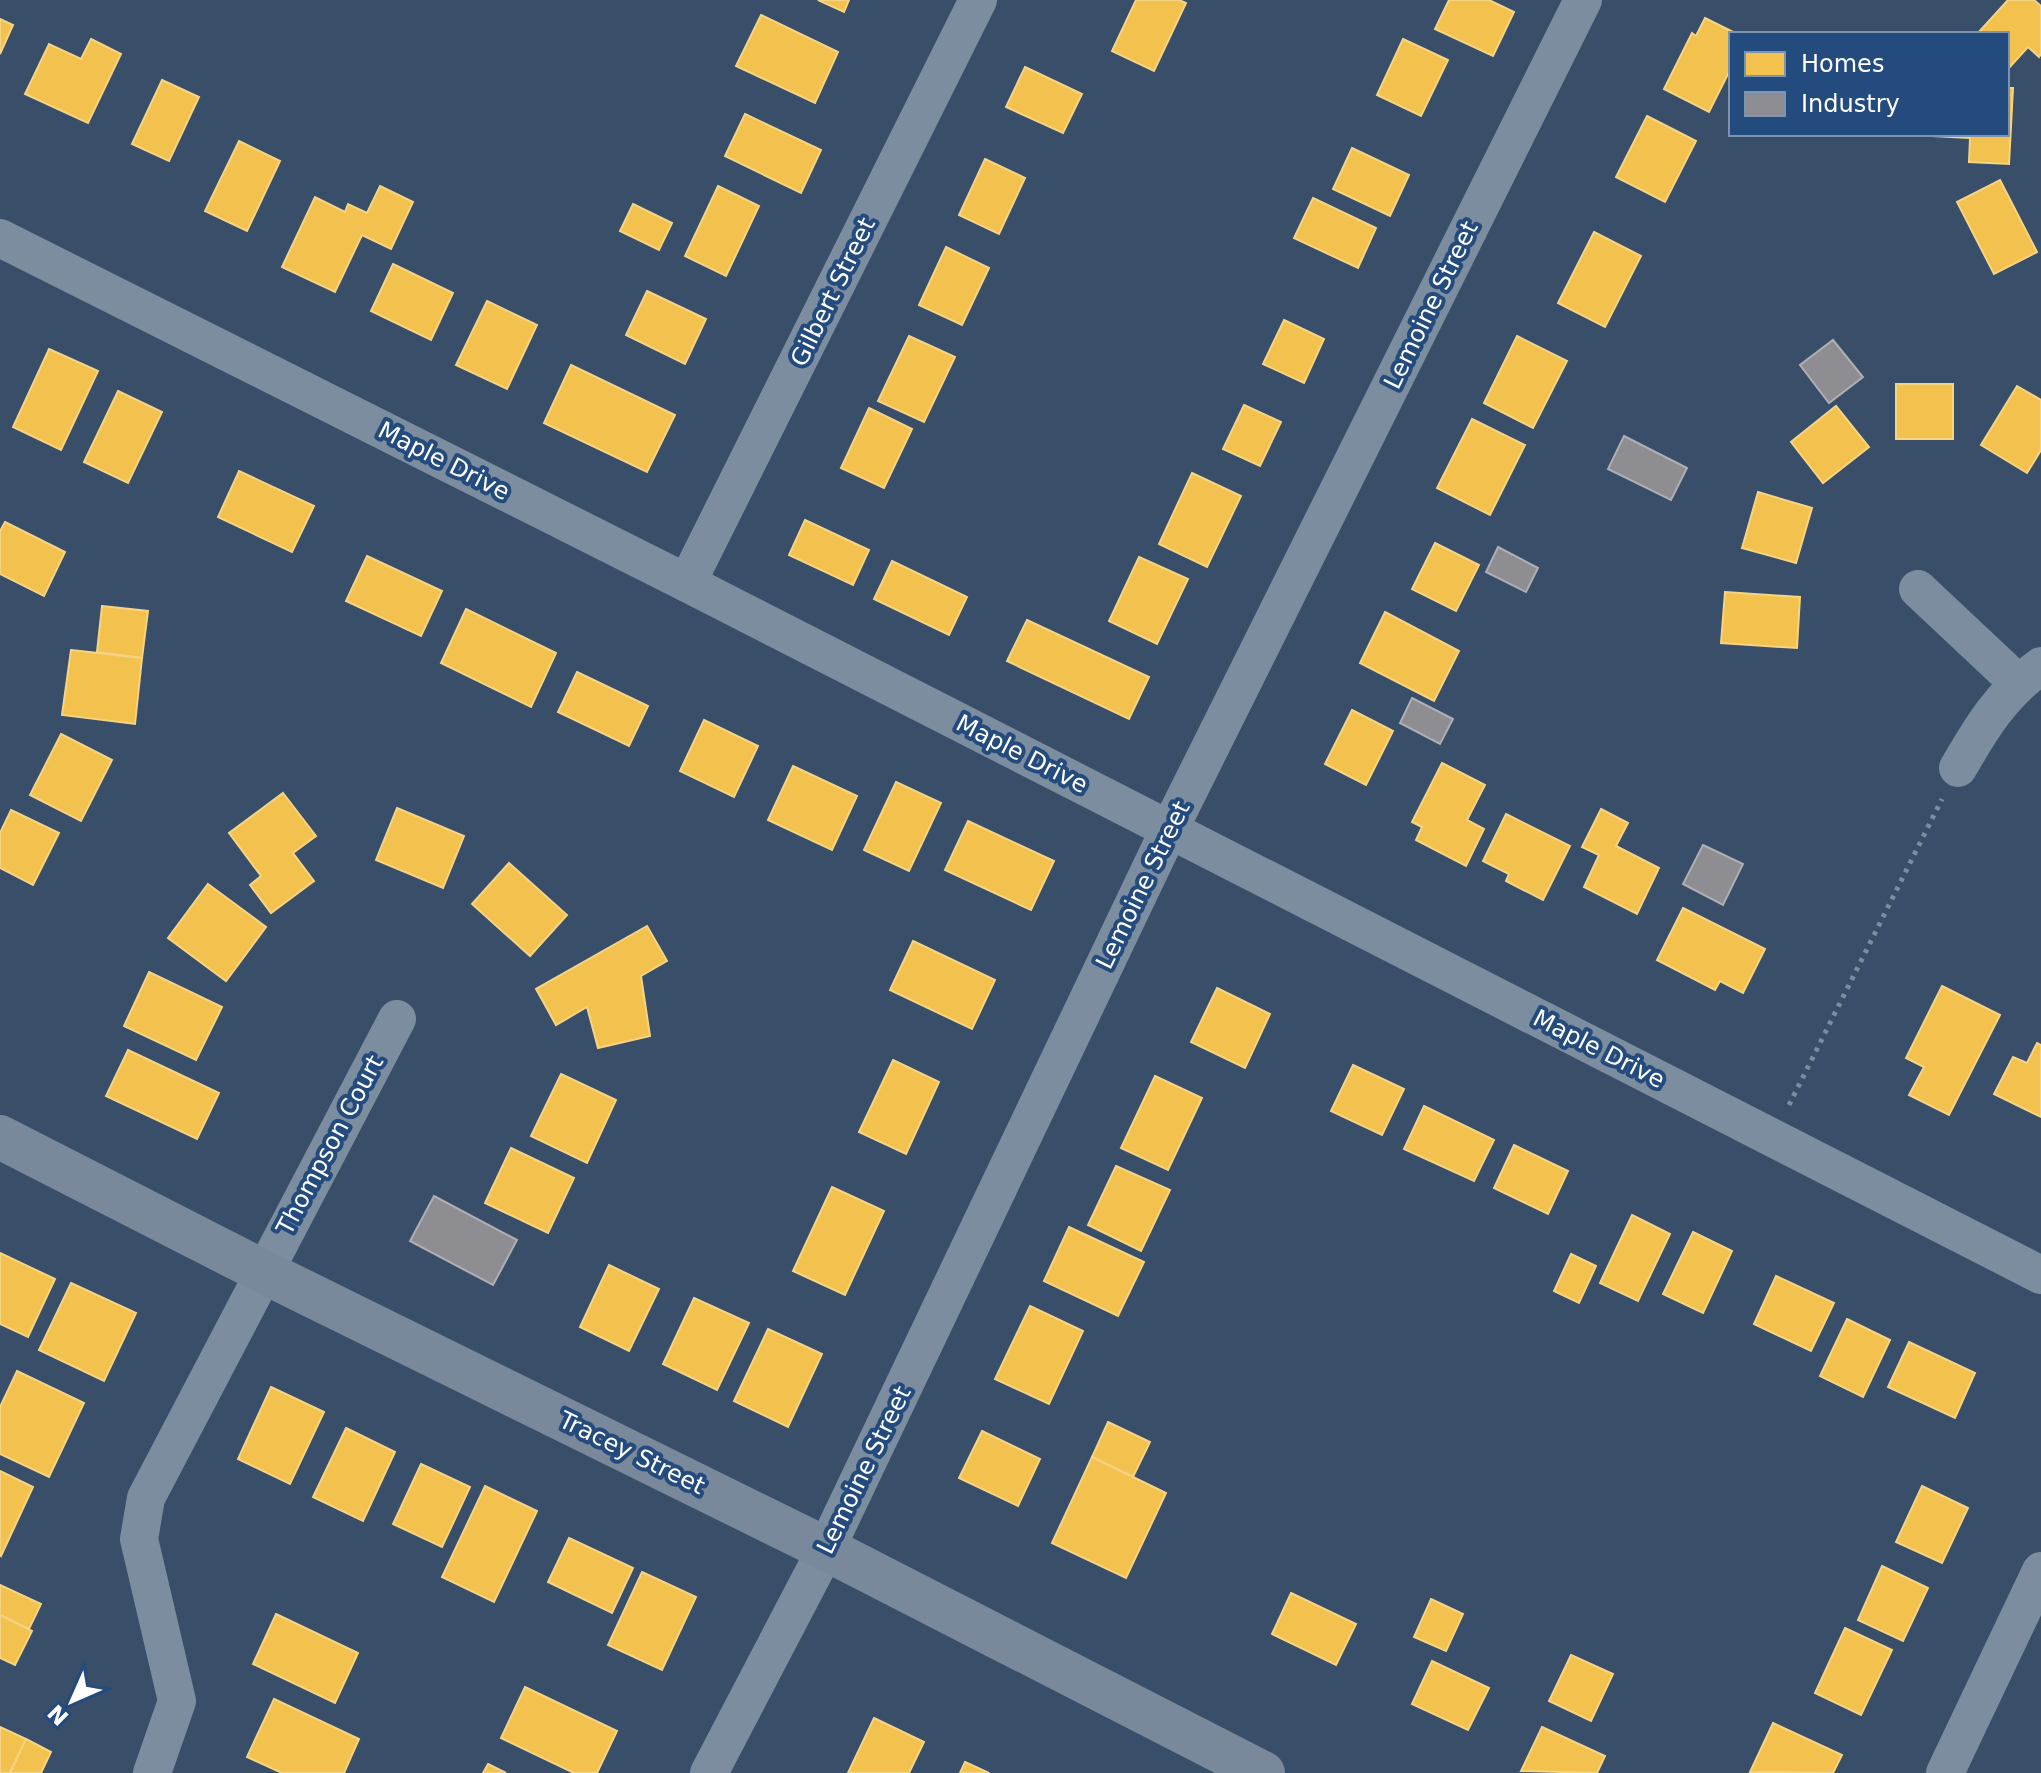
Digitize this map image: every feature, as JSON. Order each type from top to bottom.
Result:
[{"type":"street","name":"Gilbert Street","points":[[687,583],[978,0]]},
{"type":"street","name":"Lemoine Street","points":[[709,1773],[826,1549],[1169,830],[1583,0]]},
{"type":"street","name":"Maple Drive","points":[[0,238],[687,583],[2041,1275]]},
{"type":"street","points":[[1918,589],[2029,674],[1988,716],[1958,768]]},
{"type":"street","name":"Thompson Court","points":[[152,1773],[177,1701],[139,1539],[146,1498],[397,1019]]},
{"type":"street","name":"Tracey Street","points":[[0,1137],[264,1272],[826,1549],[1263,1773]]},
{"type":"street","points":[[1945,1773],[2041,1571]]},
{"type":"path","points":[[1773,1138],[1958,768]]},
{"type":"building: Homes","points":[[818,0],[849,0],[844,12]]},
{"type":"building: Homes","points":[[1136,0],[1179,0],[1186,3],[1154,71],[1112,51]]},
{"type":"building: Homes","points":[[1449,0],[1489,0],[1514,12],[1493,56],[1435,29]]},
{"type":"building: Homes","points":[[2008,0],[2034,0],[2041,6],[2039,57],[2028,47],[2009,68],[2009,32],[1979,32]]},
{"type":"building: Homes","points":[[761,15],[838,52],[815,103],[736,66]]},
{"type":"building: Homes","points":[[1705,18],[1733,32],[1729,32],[1729,72],[1709,112],[1664,89],[1692,33],[1696,36]]},
{"type":"building: Homes","points":[[0,19],[13,25],[0,54]]},
{"type":"building: Homes","points":[[91,39],[121,54],[88,123],[25,94],[49,44],[81,59]]},
{"type":"building: Homes","points":[[1403,39],[1448,60],[1421,116],[1377,95]]},
{"type":"building: Homes","points":[[1025,67],[1082,94],[1063,133],[1006,107]]},
{"type":"building: Homes","points":[[162,80],[199,97],[169,161],[132,144]]},
{"type":"building: Homes","points":[[2009,88],[2013,88],[2009,164],[1969,162],[1970,138],[1933,136],[2009,136]]},
{"type":"building: Homes","points":[[745,114],[821,150],[801,193],[725,156]]},
{"type":"building: Homes","points":[[1647,116],[1696,141],[1665,202],[1616,177]]},
{"type":"building: Homes","points":[[239,141],[280,161],[247,231],[205,211]]},
{"type":"building: Homes","points":[[1352,148],[1409,175],[1390,216],[1333,189]]},
{"type":"building: Homes","points":[[985,159],[1025,178],[999,234],[959,215]]},
{"type":"building: Homes","points":[[2000,180],[2037,252],[1994,274],[1957,202]]},
{"type":"building: Homes","points":[[380,186],[413,202],[391,249],[362,235],[335,292],[282,267],[315,197],[345,212],[348,204],[367,213]]},
{"type":"building: Homes","points":[[718,186],[759,206],[726,276],[685,256]]},
{"type":"building: Homes","points":[[1313,198],[1376,228],[1358,268],[1294,238]]},
{"type":"building: Homes","points":[[633,204],[672,223],[659,250],[620,231]]},
{"type":"building: Homes","points":[[1594,232],[1641,256],[1605,327],[1558,303]]},
{"type":"building: Homes","points":[[946,247],[989,268],[962,325],[919,305]]},
{"type":"building: Homes","points":[[393,264],[453,293],[431,340],[371,311]]},
{"type":"building: Homes","points":[[647,291],[706,319],[685,364],[626,335]]},
{"type":"building: Homes","points":[[487,301],[537,325],[507,389],[456,365]]},
{"type":"building: Homes","points":[[1284,320],[1324,339],[1304,383],[1263,364]]},
{"type":"building: Homes","points":[[909,336],[955,357],[924,422],[878,401]]},
{"type":"building: Homes","points":[[1517,336],[1567,361],[1533,428],[1484,403]]},
{"type":"building: Homes","points":[[49,349],[98,371],[61,450],[13,427]]},
{"type":"building: Homes","points":[[571,365],[675,415],[647,472],[544,423]]},
{"type":"building: Homes","points":[[1896,384],[1953,384],[1953,439],[1896,439]]},
{"type":"building: Homes","points":[[2017,386],[2041,400],[2041,450],[2027,473],[1981,445]]},
{"type":"building: Homes","points":[[118,391],[162,412],[128,483],[84,462]]},
{"type":"building: Homes","points":[[1244,405],[1281,422],[1260,466],[1223,449]]},
{"type":"building: Homes","points":[[1836,406],[1869,447],[1823,483],[1791,442]]},
{"type":"building: Homes","points":[[869,408],[912,429],[884,488],[841,468]]},
{"type":"building: Homes","points":[[1472,419],[1525,445],[1490,515],[1437,488]]},
{"type":"building: Homes","points":[[239,471],[314,506],[292,552],[218,517]]},
{"type":"building: Homes","points":[[1192,473],[1241,496],[1207,567],[1159,544]]},
{"type":"building: Homes","points":[[1758,492],[1812,508],[1796,563],[1742,548]]},
{"type":"building: Homes","points":[[805,520],[869,550],[853,585],[789,555]]},
{"type":"building: Homes","points":[[5,522],[65,552],[44,596],[0,574],[0,531]]},
{"type":"building: Homes","points":[[1435,543],[1479,565],[1456,611],[1412,589]]},
{"type":"building: Homes","points":[[367,556],[442,591],[421,636],[346,601]]},
{"type":"building: Homes","points":[[1139,557],[1188,579],[1157,644],[1109,621]]},
{"type":"building: Homes","points":[[892,561],[967,597],[949,635],[874,599]]},
{"type":"building: Homes","points":[[1725,592],[1800,597],[1797,648],[1721,643]]},
{"type":"building: Homes","points":[[102,606],[148,611],[142,658],[97,652]]},
{"type":"building: Homes","points":[[466,609],[556,653],[531,707],[441,663]]},
{"type":"building: Homes","points":[[1385,612],[1459,651],[1434,701],[1360,663]]},
{"type":"building: Homes","points":[[1027,620],[1149,677],[1129,719],[1007,661]]},
{"type":"building: Homes","points":[[71,650],[142,658],[135,724],[62,715]]},
{"type":"building: Homes","points":[[577,672],[648,706],[629,746],[558,712]]},
{"type":"building: Homes","points":[[1352,710],[1393,731],[1366,785],[1325,764]]},
{"type":"building: Homes","points":[[704,720],[758,746],[734,797],[680,771]]},
{"type":"building: Homes","points":[[61,734],[112,760],[81,821],[30,795]]},
{"type":"building: Homes","points":[[1442,763],[1485,785],[1467,820],[1484,829],[1466,866],[1416,840],[1422,827],[1412,822]]},
{"type":"building: Homes","points":[[793,766],[857,796],[832,850],[768,820]]},
{"type":"building: Homes","points":[[896,782],[941,803],[909,871],[864,850]]},
{"type":"building: Homes","points":[[283,793],[316,836],[293,853],[314,881],[271,913],[250,885],[261,876],[229,833]]},
{"type":"building: Homes","points":[[397,808],[464,836],[443,888],[376,860]]},
{"type":"building: Homes","points":[[1601,809],[1628,823],[1616,846],[1659,868],[1637,914],[1584,887],[1599,855],[1582,847]]},
{"type":"building: Homes","points":[[11,810],[59,833],[33,885],[0,868],[0,833]]},
{"type":"building: Homes","points":[[1506,814],[1570,846],[1543,900],[1506,881],[1509,874],[1483,861]]},
{"type":"building: Homes","points":[[968,821],[1054,861],[1031,910],[945,870]]},
{"type":"building: Homes","points":[[509,863],[567,915],[530,956],[472,904]]},
{"type":"building: Homes","points":[[208,884],[266,927],[226,981],[168,938]]},
{"type":"building: Homes","points":[[1683,908],[1765,949],[1743,993],[1720,981],[1715,990],[1657,960]]},
{"type":"building: Homes","points":[[647,926],[667,961],[641,976],[650,1036],[598,1048],[587,1007],[556,1025],[536,989]]},
{"type":"building: Homes","points":[[913,941],[995,980],[972,1029],[890,990]]},
{"type":"building: Homes","points":[[149,972],[222,1007],[196,1060],[124,1026]]},
{"type":"building: Homes","points":[[1942,986],[2000,1015],[1949,1115],[1909,1095],[1924,1067],[1906,1058]]},
{"type":"building: Homes","points":[[1217,988],[1270,1014],[1245,1068],[1191,1042]]},
{"type":"building: Homes","points":[[2037,1043],[2041,1045],[2041,1117],[1994,1094],[2013,1057],[2027,1063]]},
{"type":"building: Homes","points":[[128,1050],[219,1093],[197,1139],[106,1096]]},
{"type":"building: Homes","points":[[893,1060],[939,1082],[906,1154],[859,1132]]},
{"type":"building: Homes","points":[[1353,1065],[1404,1089],[1382,1135],[1331,1111]]},
{"type":"building: Homes","points":[[561,1074],[616,1100],[587,1163],[531,1136]]},
{"type":"building: Homes","points":[[1155,1076],[1202,1098],[1168,1170],[1121,1148]]},
{"type":"building: Homes","points":[[1424,1106],[1494,1140],[1474,1181],[1404,1149]]},
{"type":"building: Homes","points":[[1514,1145],[1568,1171],[1548,1214],[1494,1188]]},
{"type":"building: Homes","points":[[511,1148],[574,1178],[548,1233],[485,1203]]},
{"type":"building: Homes","points":[[1116,1166],[1170,1190],[1141,1251],[1088,1225]]},
{"type":"building: Homes","points":[[832,1187],[884,1211],[845,1295],[793,1271]]},
{"type":"building: Homes","points":[[1632,1215],[1670,1234],[1638,1301],[1600,1283]]},
{"type":"building: Homes","points":[[1069,1227],[1144,1262],[1118,1316],[1044,1281]]},
{"type":"building: Homes","points":[[1693,1232],[1732,1251],[1703,1313],[1663,1294]]},
{"type":"building: Homes","points":[[0,1253],[55,1279],[28,1337],[0,1324]]},
{"type":"building: Homes","points":[[1571,1254],[1596,1266],[1579,1303],[1554,1291]]},
{"type":"building: Homes","points":[[609,1265],[659,1289],[629,1351],[580,1327]]},
{"type":"building: Homes","points":[[1776,1276],[1834,1303],[1811,1351],[1754,1324]]},
{"type":"building: Homes","points":[[71,1283],[136,1313],[104,1381],[39,1350]]},
{"type":"building: Homes","points":[[694,1298],[749,1323],[717,1390],[663,1364]]},
{"type":"building: Homes","points":[[1030,1306],[1083,1331],[1049,1404],[995,1379]]},
{"type":"building: Homes","points":[[1847,1319],[1890,1340],[1863,1397],[1820,1376]]},
{"type":"building: Homes","points":[[768,1329],[822,1354],[788,1427],[734,1401]]},
{"type":"building: Homes","points":[[1909,1342],[1975,1373],[1955,1418],[1888,1387]]},
{"type":"building: Homes","points":[[17,1371],[84,1403],[49,1477],[0,1454],[0,1407]]},
{"type":"building: Homes","points":[[271,1387],[324,1412],[290,1484],[238,1459]]},
{"type":"building: Homes","points":[[1108,1422],[1150,1442],[1133,1477],[1092,1457]]},
{"type":"building: Homes","points":[[346,1428],[395,1452],[363,1521],[313,1497]]},
{"type":"building: Homes","points":[[982,1431],[1040,1459],[1018,1506],[959,1478]]},
{"type":"building: Homes","points":[[1092,1457],[1166,1493],[1126,1578],[1052,1543]]},
{"type":"building: Homes","points":[[421,1464],[470,1487],[442,1547],[393,1524]]},
{"type":"building: Homes","points":[[0,1471],[33,1487],[1,1556],[0,1555]]},
{"type":"building: Homes","points":[[485,1486],[537,1511],[494,1602],[442,1577]]},
{"type":"building: Homes","points":[[1922,1486],[1968,1508],[1942,1563],[1896,1542]]},
{"type":"building: Homes","points":[[569,1538],[633,1568],[612,1613],[548,1582]]},
{"type":"building: Homes","points":[[1882,1566],[1928,1588],[1903,1641],[1858,1620]]},
{"type":"building: Homes","points":[[642,1572],[696,1597],[662,1670],[608,1645]]},
{"type":"building: Homes","points":[[0,1585],[41,1604],[29,1629],[0,1615]]},
{"type":"building: Homes","points":[[1291,1593],[1356,1624],[1336,1665],[1272,1634]]},
{"type":"building: Homes","points":[[1431,1599],[1463,1614],[1446,1651],[1414,1637]]},
{"type":"building: Homes","points":[[276,1614],[358,1653],[335,1703],[253,1664]]},
{"type":"building: Homes","points":[[0,1615],[32,1631],[15,1665],[0,1658]]},
{"type":"building: Homes","points":[[1845,1628],[1892,1650],[1861,1715],[1815,1693]]},
{"type":"building: Homes","points":[[1571,1655],[1613,1674],[1591,1721],[1549,1701]]},
{"type":"building: Homes","points":[[1432,1661],[1489,1688],[1468,1730],[1412,1704]]},
{"type":"building: Homes","points":[[525,1687],[617,1731],[597,1773],[574,1773],[501,1738]]},
{"type":"building: Homes","points":[[274,1699],[359,1739],[344,1773],[282,1773],[247,1757]]},
{"type":"building: Homes","points":[[874,1718],[924,1742],[909,1773],[848,1773]]},
{"type":"building: Homes","points":[[1773,1723],[1842,1755],[1833,1773],[1750,1772]]},
{"type":"building: Homes","points":[[0,1727],[26,1739],[10,1773],[0,1773]]},
{"type":"building: Homes","points":[[1542,1727],[1605,1756],[1597,1773],[1521,1771]]},
{"type":"building: Homes","points":[[26,1739],[51,1752],[41,1773],[10,1773]]},
{"type":"building: Homes","points":[[965,1762],[989,1773],[960,1773]]},
{"type":"building: Homes","points":[[488,1764],[506,1773],[483,1773]]},
{"type":"building: Industry","points":[[1833,340],[1863,377],[1829,403],[1800,365]]},
{"type":"building: Industry","points":[[1624,436],[1687,468],[1671,500],[1608,469]]},
{"type":"building: Industry","points":[[1498,547],[1538,568],[1526,592],[1486,572]]},
{"type":"building: Industry","points":[[1412,698],[1453,719],[1440,744],[1400,723]]},
{"type":"building: Industry","points":[[1703,845],[1743,864],[1723,905],[1683,884]]},
{"type":"building: Industry","points":[[434,1196],[517,1240],[493,1285],[410,1241]]}]
